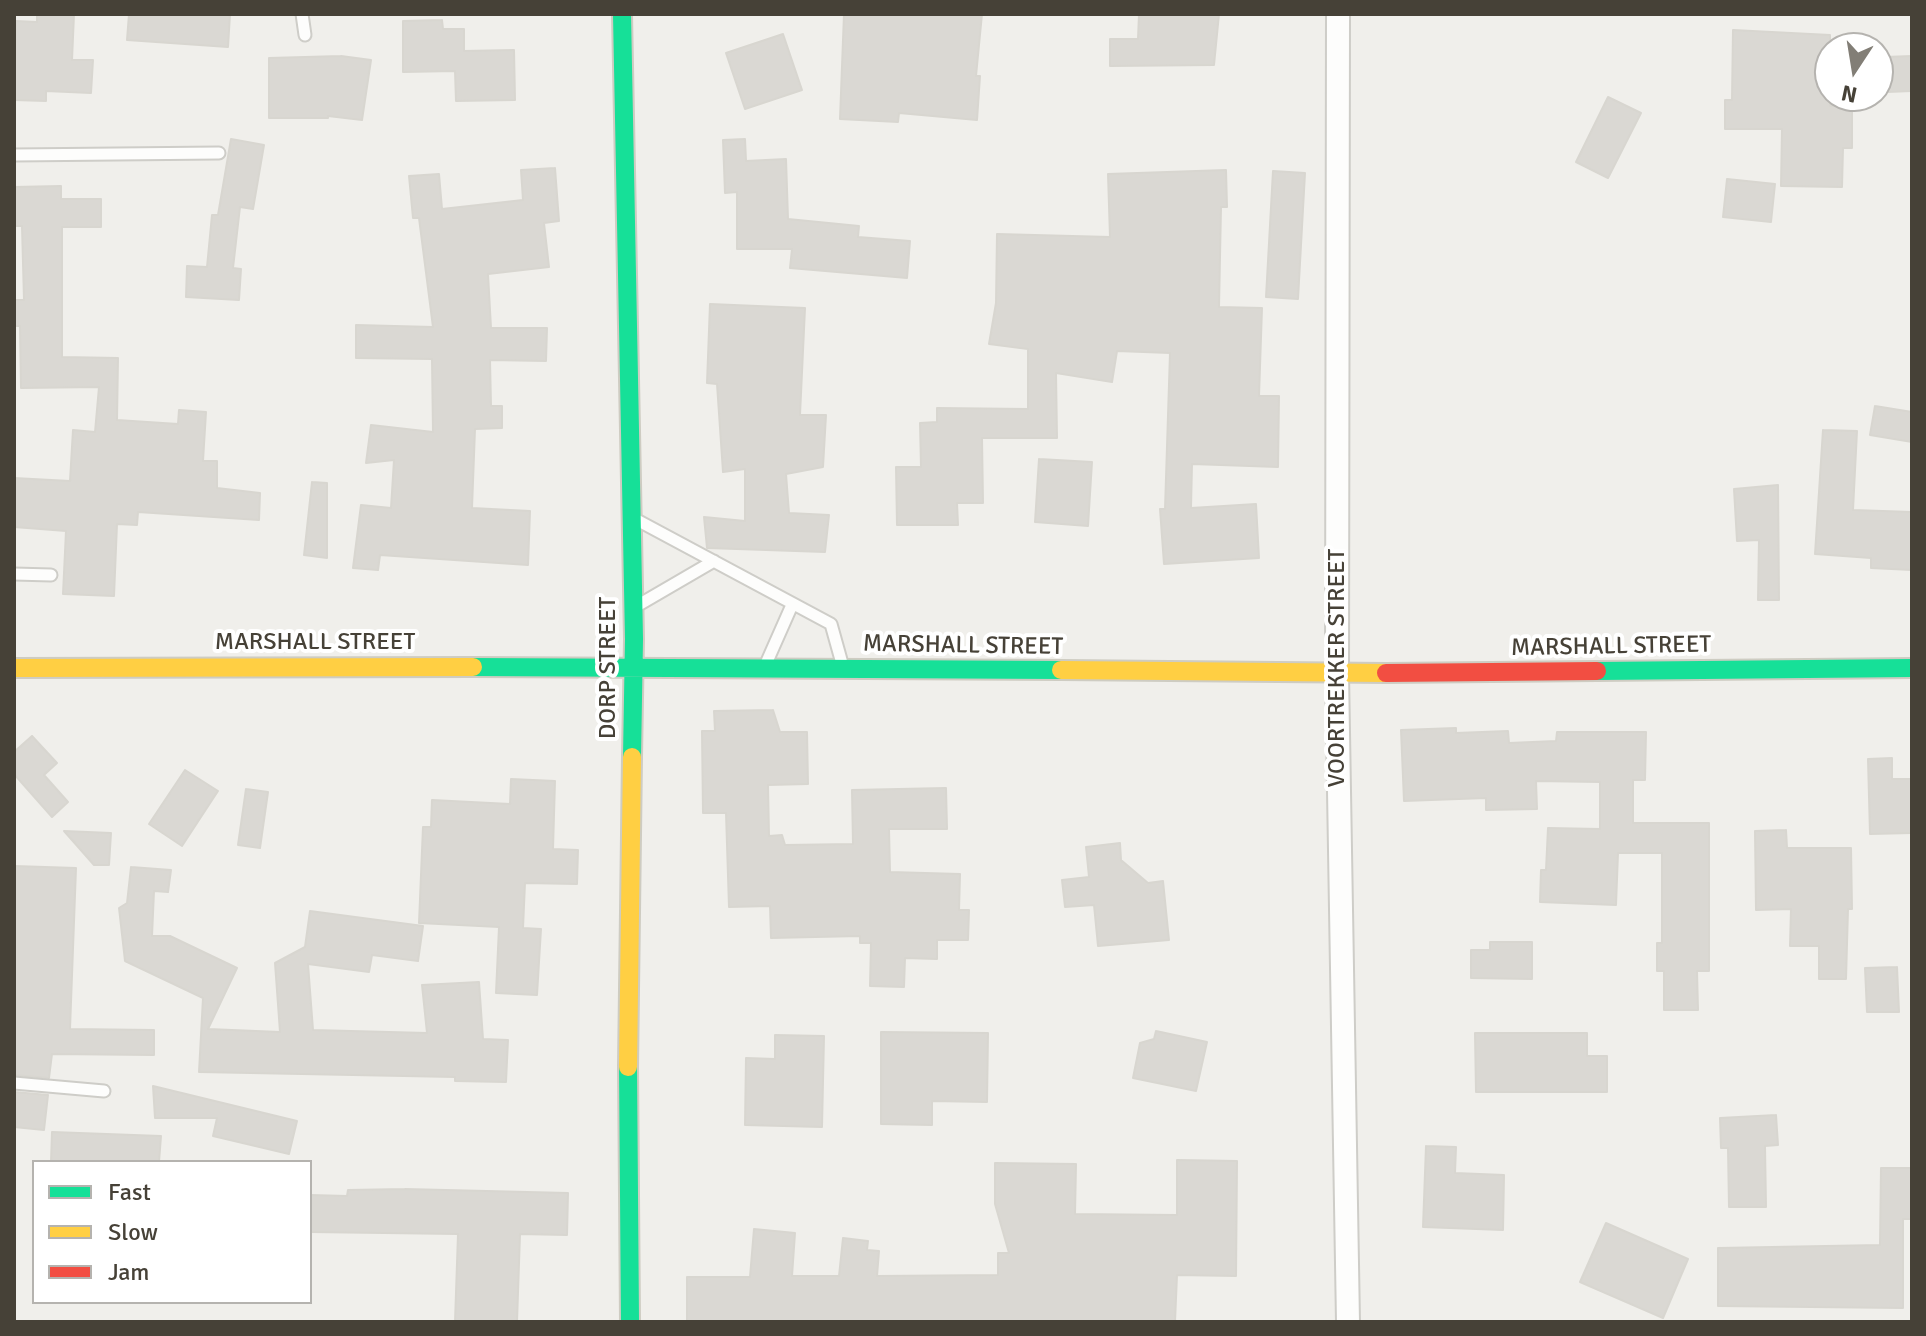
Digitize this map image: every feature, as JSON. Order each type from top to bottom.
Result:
[{"type":"street","name":"DORP STREET","points":[[622,14],[634,667],[628,1057],[630,1322]]},
{"type":"street","name":"VOORTREKKER STREET","points":[[1338,14],[1337,673],[1348,1322]]},
{"type":"street","name":"MARSHALL STREET","points":[[14,668],[634,667],[1337,673],[1912,668]]},
{"type":"lane","points":[[302,14],[305,35]]},
{"type":"lane","points":[[14,155],[219,153]]},
{"type":"lane","points":[[631,517],[831,624],[843,669]]},
{"type":"lane","points":[[633,608],[714,561]]},
{"type":"lane","points":[[14,574],[51,575]]},
{"type":"lane","points":[[764,668],[792,605]]},
{"type":"lane","points":[[14,1083],[104,1091]]},
{"type":"building","points":[[37,14],[74,14],[72,60],[93,60],[91,93],[46,91],[46,101],[14,100],[16,21],[37,22]]},
{"type":"building","points":[[129,14],[230,14],[228,47],[127,40]]},
{"type":"building","points":[[844,14],[982,14],[976,76],[980,76],[977,120],[899,113],[898,122],[840,119]]},
{"type":"building","points":[[1139,14],[1219,14],[1214,65],[1110,66],[1110,39],[1138,39]]},
{"type":"building","points":[[442,20],[443,29],[464,29],[464,51],[514,50],[515,100],[456,101],[455,71],[403,72],[403,21]]},
{"type":"building","points":[[1733,30],[1814,34],[1814,112],[1852,112],[1852,148],[1843,148],[1842,187],[1781,186],[1782,129],[1725,129],[1725,100],[1732,100]]},
{"type":"building","points":[[783,34],[802,90],[745,109],[726,53]]},
{"type":"building","points":[[341,56],[371,60],[362,120],[328,116],[269,118],[269,58]]},
{"type":"building","points":[[1912,56],[1912,91],[1894,92],[1894,57]]},
{"type":"building","points":[[1608,97],[1641,113],[1608,178],[1576,162]]},
{"type":"building","points":[[231,139],[264,145],[253,209],[240,207],[233,268],[241,269],[239,300],[186,297],[187,266],[207,267],[212,215],[218,215]]},
{"type":"building","points":[[745,139],[746,161],[786,159],[788,219],[859,226],[858,237],[910,241],[907,278],[790,268],[792,249],[737,249],[737,192],[725,193],[723,140]]},
{"type":"building","points":[[555,168],[559,221],[544,223],[549,267],[488,274],[491,328],[547,328],[546,361],[490,360],[491,406],[502,406],[502,428],[475,429],[472,508],[530,511],[528,565],[380,555],[378,570],[353,568],[361,505],[391,508],[394,460],[366,463],[371,425],[433,432],[432,359],[356,358],[356,325],[433,327],[419,218],[413,218],[409,176],[439,174],[442,209],[523,200],[521,170]]},
{"type":"building","points":[[1226,170],[1227,207],[1221,207],[1219,307],[1262,308],[1259,396],[1279,396],[1278,467],[1192,464],[1191,508],[1256,504],[1259,558],[1164,564],[1160,509],[1165,509],[1170,353],[1117,351],[1112,382],[1056,373],[1057,438],[982,438],[983,503],[957,503],[958,525],[897,525],[896,467],[921,467],[920,423],[937,422],[937,408],[1028,409],[1028,349],[989,344],[996,303],[997,234],[1110,237],[1108,174]]},
{"type":"building","points":[[1273,171],[1305,173],[1298,299],[1266,297]]},
{"type":"building","points":[[1727,179],[1775,184],[1771,222],[1723,217]]},
{"type":"building","points":[[61,186],[61,199],[101,199],[101,227],[62,227],[62,357],[118,358],[117,420],[178,424],[179,410],[206,412],[203,461],[217,461],[217,488],[260,493],[259,520],[138,512],[137,525],[117,524],[114,596],[63,594],[66,531],[14,527],[14,478],[70,481],[73,430],[95,432],[99,387],[21,388],[20,326],[14,326],[14,300],[24,300],[22,226],[14,226],[14,187]]},
{"type":"building","points":[[710,304],[805,308],[800,415],[826,415],[823,467],[786,474],[789,513],[829,515],[825,552],[707,548],[704,517],[745,521],[745,469],[723,472],[717,384],[707,383]]},
{"type":"building","points":[[1875,406],[1912,412],[1912,442],[1870,435]]},
{"type":"building","points":[[1823,430],[1857,431],[1853,510],[1912,512],[1912,570],[1871,568],[1871,558],[1815,554]]},
{"type":"building","points":[[1039,459],[1092,462],[1088,526],[1035,522]]},
{"type":"building","points":[[312,482],[327,483],[327,558],[304,555]]},
{"type":"building","points":[[1778,485],[1779,600],[1758,600],[1759,540],[1737,541],[1734,489]]},
{"type":"building","points":[[773,710],[780,732],[807,732],[808,784],[768,785],[769,836],[782,835],[785,845],[853,844],[852,790],[946,788],[947,829],[889,829],[890,872],[960,874],[959,910],[969,910],[968,940],[937,940],[937,959],[905,958],[904,987],[870,986],[871,943],[860,943],[860,936],[771,938],[770,906],[729,907],[726,813],[703,813],[702,731],[715,731],[714,711]]},
{"type":"building","points":[[1456,728],[1456,733],[1508,731],[1509,743],[1556,741],[1557,732],[1646,732],[1645,780],[1633,780],[1633,823],[1709,823],[1709,971],[1697,971],[1698,1010],[1664,1010],[1664,971],[1657,971],[1657,943],[1662,943],[1662,853],[1618,853],[1616,905],[1540,902],[1541,870],[1546,870],[1548,828],[1600,829],[1600,782],[1536,781],[1537,809],[1486,810],[1486,798],[1404,801],[1401,730]]},
{"type":"building","points":[[32,736],[57,763],[44,775],[68,802],[52,817],[14,774],[14,752]]},
{"type":"building","points":[[1892,758],[1892,779],[1912,779],[1912,833],[1870,834],[1868,759]]},
{"type":"building","points":[[185,770],[218,791],[182,846],[149,824]]},
{"type":"building","points":[[511,779],[555,781],[553,849],[578,850],[577,884],[525,883],[523,928],[541,929],[537,995],[496,993],[499,927],[419,923],[423,827],[431,827],[432,800],[510,804]]},
{"type":"building","points":[[246,789],[268,792],[260,848],[238,845]]},
{"type":"building","points":[[1786,830],[1787,848],[1851,848],[1852,909],[1848,909],[1846,979],[1819,979],[1819,946],[1790,946],[1791,909],[1756,910],[1755,831]]},
{"type":"building","points":[[64,831],[111,833],[109,865],[94,865]]},
{"type":"building","points":[[1120,843],[1121,860],[1148,883],[1163,881],[1169,940],[1098,946],[1094,905],[1065,907],[1062,880],[1089,877],[1086,847]]},
{"type":"building","points":[[14,866],[76,868],[70,1029],[154,1030],[154,1055],[52,1054],[49,1078],[14,1075]]},
{"type":"building","points":[[131,867],[171,870],[168,892],[154,891],[152,936],[170,936],[237,968],[208,1029],[280,1032],[275,963],[305,947],[310,911],[423,926],[418,961],[372,955],[369,972],[308,964],[313,1030],[427,1033],[422,985],[479,982],[483,1039],[508,1040],[506,1082],[455,1081],[455,1077],[199,1072],[203,998],[125,961],[119,908],[127,903]]},
{"type":"building","points":[[1490,942],[1532,942],[1532,979],[1471,978],[1471,950],[1490,950]]},
{"type":"building","points":[[1897,967],[1899,1012],[1867,1012],[1865,968]]},
{"type":"building","points":[[1156,1031],[1207,1042],[1196,1091],[1133,1078],[1140,1043],[1154,1039]]},
{"type":"building","points":[[881,1032],[988,1033],[987,1102],[932,1101],[932,1125],[881,1124]]},
{"type":"building","points":[[1475,1033],[1587,1033],[1587,1056],[1607,1056],[1607,1092],[1476,1092]]},
{"type":"building","points":[[775,1035],[824,1036],[822,1127],[745,1125],[746,1058],[775,1059]]},
{"type":"building","points":[[153,1086],[297,1121],[289,1154],[213,1136],[217,1118],[155,1118]]},
{"type":"building","points":[[14,1092],[48,1095],[44,1130],[14,1127]]},
{"type":"building","points":[[1776,1115],[1778,1145],[1765,1146],[1766,1207],[1729,1207],[1728,1148],[1721,1148],[1720,1118]]},
{"type":"building","points":[[52,1132],[161,1136],[159,1160],[51,1160]]},
{"type":"building","points":[[1426,1146],[1456,1147],[1455,1173],[1504,1175],[1503,1230],[1423,1227]]},
{"type":"building","points":[[1177,1160],[1237,1161],[1236,1276],[1177,1275],[1175,1322],[687,1322],[687,1277],[750,1277],[754,1229],[795,1233],[792,1276],[839,1276],[843,1238],[868,1241],[867,1250],[879,1251],[877,1276],[998,1275],[998,1253],[1009,1253],[995,1204],[995,1163],[1076,1164],[1075,1214],[1177,1215]]},
{"type":"building","points":[[1881,1168],[1912,1168],[1912,1219],[1903,1219],[1903,1308],[1718,1306],[1718,1248],[1880,1245]]},
{"type":"building","points":[[348,1190],[568,1193],[567,1235],[520,1234],[517,1322],[455,1322],[458,1234],[312,1232],[312,1195],[347,1196]]},
{"type":"building","points":[[1606,1223],[1688,1259],[1663,1318],[1580,1282]]},
{"type":"traffic: fast","points":[[622,14],[634,639],[632,757]]},
{"type":"traffic: fast","points":[[473,667],[1061,670]]},
{"type":"traffic: fast","points":[[1597,671],[1912,668]]},
{"type":"traffic: fast","points":[[628,1067],[630,1322]]},
{"type":"traffic: slow","points":[[14,668],[473,667]]},
{"type":"traffic: slow","points":[[1061,670],[1386,673]]},
{"type":"traffic: slow","points":[[628,1067],[632,757]]},
{"type":"traffic: jam","points":[[1386,673],[1597,671]]}]
